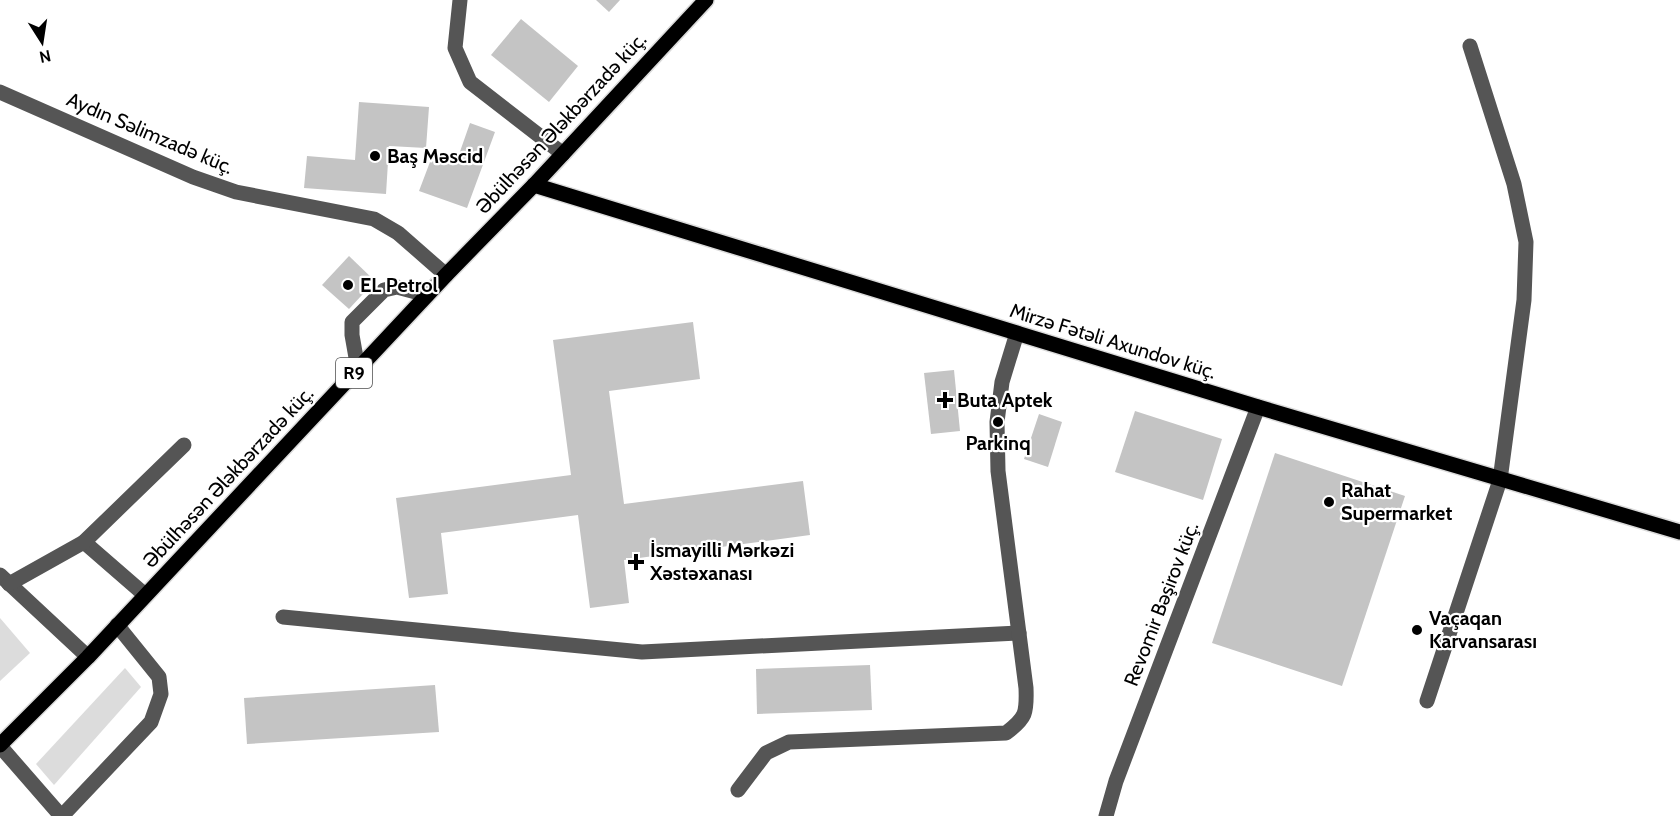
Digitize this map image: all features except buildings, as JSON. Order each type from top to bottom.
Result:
[{"type":"main road","name":"Əbülhəsən Ələkbərzadə küç.","points":[[0,745],[88,657],[706,0]]},
{"type":"main road","name":"Mirzə Fətəli Axundov küç.","points":[[534,185],[1258,407],[1680,532]]},
{"type":"street","points":[[460,0],[454,48],[470,82],[563,154]]},
{"type":"street","points":[[1427,700],[1500,480],[1524,300],[1526,242],[1514,184],[1470,46]]},
{"type":"street","name":"Aydın Səlimzadə küç.","points":[[0,92],[193,177],[236,192],[374,219],[398,233],[446,275]]},
{"type":"street","points":[[358,369],[352,322],[384,290],[397,287],[427,295]]},
{"type":"street","points":[[738,790],[766,753],[789,742],[1006,733],[1018,724],[1027,710],[998,471],[997,422],[1002,382],[1017,333]]},
{"type":"street","name":"Revomir Bəşirov küç.","points":[[1106,816],[1120,770],[1258,407]]},
{"type":"street","points":[[88,657],[4,579],[84,542],[184,445]]},
{"type":"street","points":[[84,542],[145,595]]},
{"type":"street","points":[[283,617],[642,652],[1019,633]]},
{"type":"street","points":[[0,745],[61,816],[151,722],[161,694],[159,677],[117,625]]},
{"type":"shaded area","points":[[0,618],[30,653],[0,681]]},
{"type":"shaded area","points":[[125,668],[141,687],[54,785],[36,764]]},
{"type":"place","name":"Baş Məscid","points":[[375,156]]},
{"type":"place","name":"EL Petrol","points":[[348,285]]},
{"type":"place","name":"Buta Aptek","points":[[945,400]]},
{"type":"place","name":"Parkinq","points":[[998,422]]},
{"type":"place","name":"Rahat Supermarket","points":[[1329,502]]},
{"type":"place","name":"İsmayilli Mərkəzi Xəstəxanası","points":[[636,562]]},
{"type":"place","name":"Vaçaqan Karvansarası","points":[[1417,630]]}]
